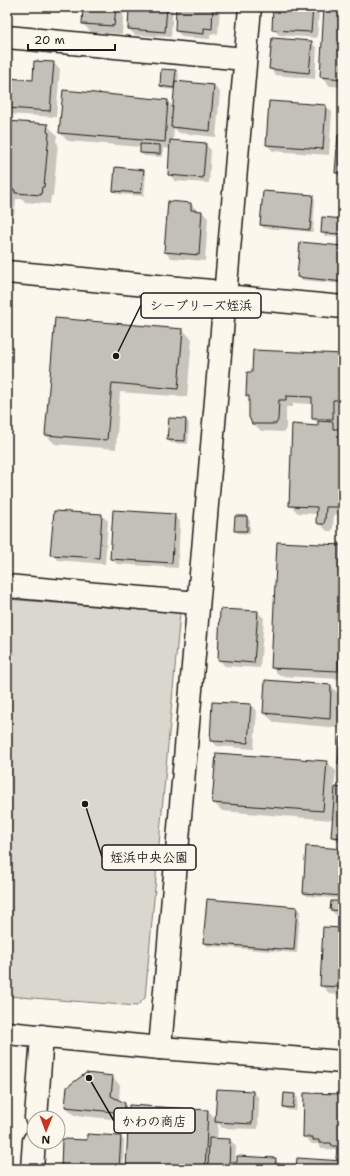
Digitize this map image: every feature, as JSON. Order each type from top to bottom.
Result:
[{"type":"street","points":[[160,1048],[250,7]]},
{"type":"street","points":[[7,37],[245,59]]},
{"type":"street","points":[[7,274],[211,291],[225,296],[343,307]]},
{"type":"street","points":[[7,586],[198,603]]},
{"type":"street","points":[[7,1033],[160,1048],[343,1062]]},
{"type":"street","points":[[37,1110],[42,1036]]},
{"type":"street","points":[[32,1169],[33,1150]]},
{"type":"shaded area","points":[[7,599],[180,613],[145,998],[137,1006],[7,996]]},
{"type":"building","points":[[83,7],[116,7],[114,26],[82,24]]},
{"type":"building","points":[[129,7],[167,7],[165,32],[128,29]]},
{"type":"building","points":[[176,7],[213,7],[212,29],[204,28],[204,34],[175,31]]},
{"type":"building","points":[[273,7],[313,7],[311,32],[272,30]]},
{"type":"building","points":[[324,7],[343,7],[343,79],[320,77]]},
{"type":"building","points":[[272,38],[312,41],[309,73],[269,69]]},
{"type":"building","points":[[34,61],[54,62],[50,111],[7,108],[7,78],[33,80]]},
{"type":"building","points":[[161,69],[176,70],[174,88],[160,86]]},
{"type":"building","points":[[175,81],[214,85],[210,131],[171,127]]},
{"type":"building","points":[[63,90],[168,100],[165,142],[59,133]]},
{"type":"building","points":[[269,101],[326,105],[323,149],[266,145]]},
{"type":"building","points":[[7,121],[48,124],[47,132],[49,133],[44,187],[42,187],[41,195],[15,193],[15,190],[7,190]]},
{"type":"building","points":[[338,135],[343,135],[343,173],[335,173]]},
{"type":"building","points":[[170,140],[206,143],[203,178],[168,175]]},
{"type":"building","points":[[140,144],[160,145],[160,154],[140,153]]},
{"type":"building","points":[[115,167],[144,170],[141,193],[113,191]]},
{"type":"building","points":[[263,191],[313,195],[310,230],[260,225]]},
{"type":"building","points":[[168,201],[191,203],[191,210],[202,211],[199,255],[164,252]]},
{"type":"building","points":[[322,217],[343,219],[343,234],[321,233]]},
{"type":"building","points":[[300,242],[343,246],[343,282],[297,277]]},
{"type":"building","points":[[55,318],[183,329],[178,389],[112,383],[107,440],[45,435]]},
{"type":"building","points":[[253,350],[343,354],[343,400],[333,400],[333,419],[312,419],[312,397],[286,396],[286,400],[279,400],[278,420],[276,424],[252,424],[249,417],[249,396],[246,396],[247,372],[252,372]]},
{"type":"building","points":[[169,418],[186,419],[185,441],[167,440]]},
{"type":"building","points":[[318,421],[333,422],[333,429],[343,429],[343,507],[326,507],[324,524],[318,524],[316,521],[317,507],[289,506],[292,424],[318,426]]},
{"type":"building","points":[[113,510],[175,514],[172,563],[110,559]]},
{"type":"building","points":[[54,511],[102,514],[99,558],[50,555]]},
{"type":"building","points":[[235,516],[247,516],[247,531],[234,531]]},
{"type":"building","points":[[277,542],[343,545],[338,671],[271,668]]},
{"type":"building","points":[[220,609],[258,611],[254,663],[218,660]]},
{"type":"building","points":[[265,680],[331,685],[330,719],[263,713]]},
{"type":"building","points":[[212,702],[251,704],[248,743],[210,741]]},
{"type":"building","points":[[340,737],[343,737],[343,764],[338,764]]},
{"type":"building","points":[[216,753],[327,761],[323,811],[212,803]]},
{"type":"building","points":[[335,787],[343,788],[343,838],[331,837]]},
{"type":"building","points":[[306,846],[343,849],[343,896],[303,893]]},
{"type":"building","points":[[207,899],[297,907],[294,950],[203,943]]},
{"type":"building","points":[[331,901],[343,901],[343,911],[330,910]]},
{"type":"building","points":[[323,927],[343,928],[343,993],[342,987],[320,986]]},
{"type":"building","points":[[86,1073],[113,1076],[111,1096],[125,1103],[124,1113],[65,1107],[67,1087]]},
{"type":"building","points":[[217,1089],[253,1091],[252,1124],[215,1122]]},
{"type":"building","points":[[284,1093],[295,1094],[293,1108],[283,1107]]},
{"type":"building","points":[[304,1093],[343,1094],[343,1160],[336,1159],[337,1146],[332,1146],[331,1143],[319,1143],[319,1140],[313,1140],[313,1137],[303,1137]]},
{"type":"building","points":[[129,1105],[208,1110],[205,1169],[126,1169]]},
{"type":"building","points":[[87,1134],[121,1136],[119,1169],[61,1169],[62,1150],[66,1150],[66,1139],[87,1140]]},
{"type":"building","points":[[209,1138],[230,1139],[229,1169],[208,1169]]},
{"type":"building","points":[[237,1156],[276,1158],[275,1169],[229,1169],[229,1162],[237,1162]]},
{"type":"building","points":[[297,1158],[343,1161],[343,1169],[296,1169]]},
{"type":"place","name":"シーブリーズ姪浜","points":[[116,356]]},
{"type":"place","name":"姪浜中央公園","points":[[85,804]]},
{"type":"place","name":"かわの商店","points":[[89,1078]]}]
